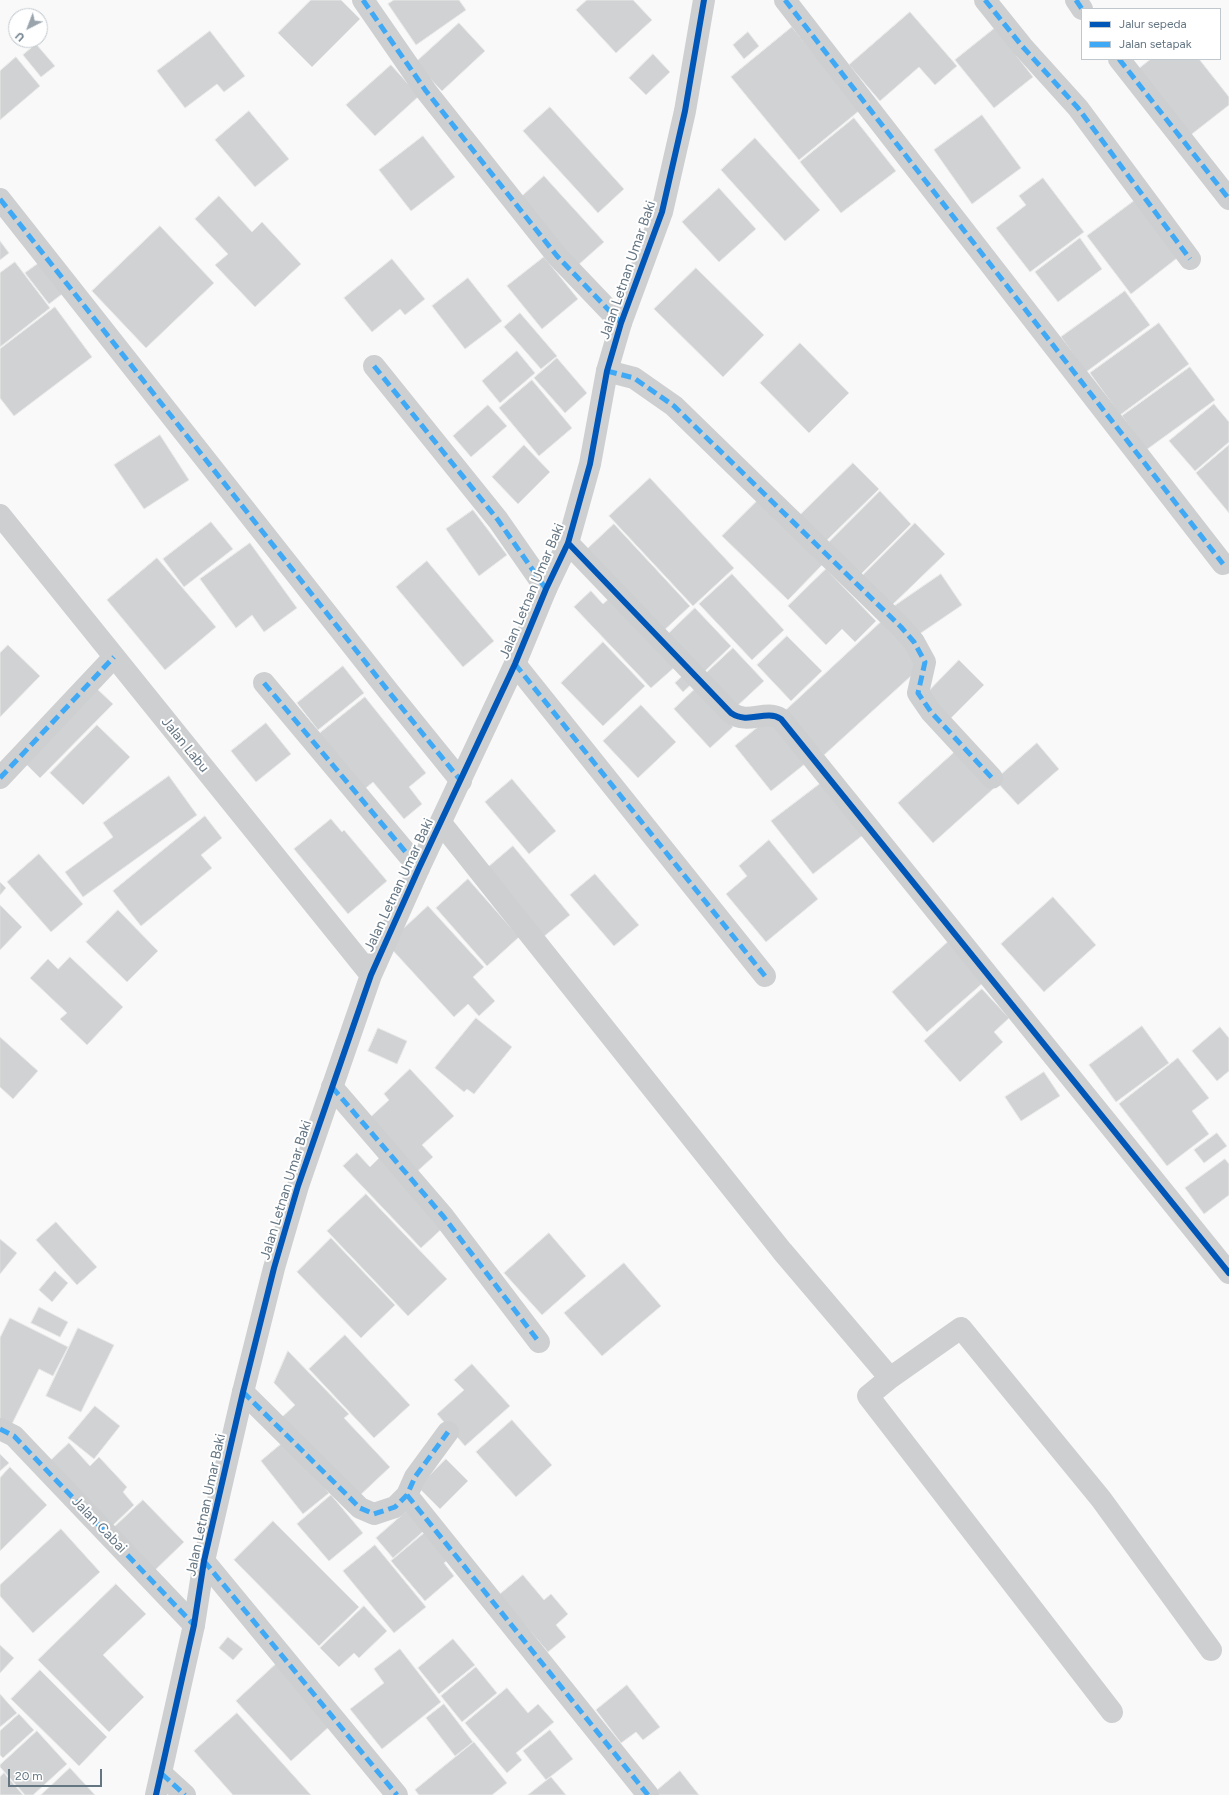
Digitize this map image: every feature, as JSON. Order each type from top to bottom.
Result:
[{"type":"street","points":[[363,0],[426,91],[552,250],[621,323]]},
{"type":"street","name":"Jalan Letnan Umar Baki","points":[[156,1795],[162,1774],[194,1624],[204,1561],[243,1392],[274,1268],[298,1186],[371,975],[419,868],[515,664],[546,588],[568,543],[590,464],[607,371],[621,323],[662,212],[685,111],[704,0]]},
{"type":"street","points":[[785,0],[1223,564]]},
{"type":"street","points":[[985,0],[1022,46],[1078,108],[1190,259]]},
{"type":"street","points":[[1120,60],[1229,199]]},
{"type":"street","points":[[0,198],[460,781]]},
{"type":"street","points":[[374,366],[498,520],[546,588]]},
{"type":"street","points":[[607,371],[634,378],[674,406],[901,627],[914,642],[925,662],[918,693],[931,712],[992,778]]},
{"type":"street","name":"Jalan Labu","points":[[0,515],[371,975]]},
{"type":"street","points":[[568,543],[737,718],[745,719],[771,715],[781,719],[1229,1273]]},
{"type":"street","points":[[0,778],[114,657]]},
{"type":"street","points":[[515,664],[765,976]]},
{"type":"street","points":[[264,683],[419,868]]},
{"type":"street","points":[[441,823],[782,1251],[890,1378]]},
{"type":"street","points":[[332,1087],[443,1216],[539,1342]]},
{"type":"street","points":[[1112,1712],[868,1396],[890,1378],[961,1328],[1101,1499],[1211,1650]]},
{"type":"street","points":[[243,1392],[366,1512],[374,1514],[385,1512],[395,1507],[407,1495],[414,1477],[448,1432]]},
{"type":"street","name":"Jalan Cabai","points":[[0,1429],[14,1436],[194,1624]]},
{"type":"street","points":[[407,1495],[648,1795]]},
{"type":"street","points":[[204,1561],[397,1795]]},
{"type":"street","points":[[162,1774],[185,1795]]},
{"type":"building","points":[[311,0],[341,0],[360,19],[312,67],[278,33]]},
{"type":"building","points":[[394,0],[459,0],[466,10],[416,45],[388,4]]},
{"type":"building","points":[[587,0],[633,0],[652,20],[616,53],[576,10]]},
{"type":"building","points":[[910,12],[957,66],[935,85],[919,67],[880,101],[849,65]]},
{"type":"building","points":[[459,23],[485,51],[442,91],[415,63]]},
{"type":"building","points":[[792,27],[860,110],[799,160],[731,77]]},
{"type":"building","points":[[995,28],[1033,77],[994,108],[955,60]]},
{"type":"building","points":[[210,31],[245,76],[224,92],[217,84],[185,108],[157,71]]},
{"type":"building","points":[[748,32],[759,46],[744,59],[733,45]]},
{"type":"building","points":[[31,48],[39,48],[55,66],[41,77],[23,55]]},
{"type":"building","points":[[653,54],[670,72],[646,95],[629,78]]},
{"type":"building","points":[[16,57],[40,86],[0,120],[0,71]]},
{"type":"building","points":[[1150,60],[1200,60],[1229,97],[1229,105],[1188,137],[1136,71]]},
{"type":"building","points":[[391,65],[419,96],[375,136],[346,105]]},
{"type":"building","points":[[550,107],[624,189],[598,213],[523,131]]},
{"type":"building","points":[[249,111],[289,159],[255,187],[215,140]]},
{"type":"building","points":[[982,115],[1021,168],[972,204],[934,150]]},
{"type":"building","points":[[854,118],[896,171],[841,213],[800,162]]},
{"type":"building","points":[[423,136],[455,177],[411,211],[379,170]]},
{"type":"building","points":[[755,138],[820,210],[785,241],[721,170]]},
{"type":"building","points":[[544,176],[604,242],[577,266],[518,200]]},
{"type":"building","points":[[1043,178],[1084,232],[1030,272],[996,228],[1026,205],[1019,196]]},
{"type":"building","points":[[719,188],[756,229],[719,262],[682,222]]},
{"type":"building","points":[[219,196],[252,232],[262,222],[301,264],[255,307],[215,265],[228,254],[195,219]]},
{"type":"building","points":[[1138,198],[1181,255],[1131,294],[1087,236]]},
{"type":"building","points":[[160,226],[214,283],[146,348],[92,291]]},
{"type":"building","points":[[1080,238],[1102,269],[1058,302],[1035,272]]},
{"type":"building","points":[[0,241],[9,253],[0,260]]},
{"type":"building","points":[[544,257],[578,299],[542,329],[507,286]]},
{"type":"building","points":[[392,259],[425,299],[405,315],[400,309],[372,332],[344,298]]},
{"type":"building","points":[[43,260],[66,291],[49,304],[25,273]]},
{"type":"building","points":[[15,262],[50,308],[0,347],[0,273]]},
{"type":"building","points":[[696,268],[764,335],[723,377],[654,309]]},
{"type":"building","points":[[468,278],[502,321],[465,349],[432,306]]},
{"type":"building","points":[[1125,291],[1150,325],[1086,372],[1061,337]]},
{"type":"building","points":[[55,307],[92,357],[14,416],[0,398],[0,349]]},
{"type":"building","points":[[520,313],[557,356],[541,369],[504,327]]},
{"type":"building","points":[[1159,323],[1189,364],[1120,415],[1090,373]]},
{"type":"building","points":[[800,343],[849,393],[809,433],[760,383]]},
{"type":"building","points":[[517,351],[535,373],[500,403],[482,381]]},
{"type":"building","points":[[557,358],[587,393],[565,413],[534,378]]},
{"type":"building","points":[[1190,367],[1215,400],[1146,450],[1122,416]]},
{"type":"building","points":[[532,380],[572,428],[539,456],[499,408]]},
{"type":"building","points":[[1214,404],[1229,422],[1229,442],[1195,471],[1169,441]]},
{"type":"building","points":[[488,405],[507,426],[471,457],[453,436]]},
{"type":"building","points":[[160,435],[189,480],[144,509],[114,465]]},
{"type":"building","points":[[524,445],[550,472],[518,504],[492,477]]},
{"type":"building","points":[[1229,445],[1229,513],[1196,473]]},
{"type":"building","points":[[853,463],[879,489],[822,545],[796,519]]},
{"type":"building","points":[[650,478],[734,568],[693,606],[609,516]]},
{"type":"building","points":[[880,491],[911,524],[857,578],[825,546]]},
{"type":"building","points":[[759,499],[824,563],[788,600],[722,536]]},
{"type":"building","points":[[473,510],[507,555],[479,576],[446,529]]},
{"type":"building","points":[[211,522],[233,549],[184,587],[163,559]]},
{"type":"building","points":[[915,523],[945,554],[889,608],[860,578]]},
{"type":"building","points":[[614,524],[690,606],[659,635],[583,553]]},
{"type":"building","points":[[250,543],[297,608],[264,632],[252,615],[236,628],[200,579]]},
{"type":"building","points":[[157,558],[216,627],[165,670],[107,600]]},
{"type":"building","points":[[427,561],[494,641],[463,667],[396,587]]},
{"type":"building","points":[[826,569],[876,621],[855,642],[842,629],[826,645],[788,606]]},
{"type":"building","points":[[732,574],[784,630],[752,660],[699,604]]},
{"type":"building","points":[[941,574],[962,605],[915,637],[893,607]]},
{"type":"building","points":[[591,591],[603,604],[612,596],[677,665],[651,688],[574,607]]},
{"type":"building","points":[[695,608],[731,646],[704,672],[667,635]]},
{"type":"building","points":[[882,621],[923,665],[824,755],[784,712]]},
{"type":"building","points":[[787,636],[822,671],[791,701],[757,665]]},
{"type":"building","points":[[603,642],[645,686],[603,726],[561,683]]},
{"type":"building","points":[[8,645],[40,676],[0,717],[0,653]]},
{"type":"building","points":[[733,648],[764,681],[735,708],[704,675]]},
{"type":"building","points":[[959,660],[984,685],[950,719],[926,694]]},
{"type":"building","points":[[343,666],[364,693],[318,730],[297,703]]},
{"type":"building","points":[[688,671],[696,680],[683,692],[675,683]]},
{"type":"building","points":[[94,686],[113,704],[40,778],[22,760]]},
{"type":"building","points":[[696,688],[733,727],[710,748],[674,709]]},
{"type":"building","points":[[365,697],[426,773],[409,787],[422,804],[404,819],[373,782],[361,792],[315,737]]},
{"type":"building","points":[[641,705],[676,742],[638,778],[603,741]]},
{"type":"building","points":[[769,718],[806,763],[771,791],[735,746]]},
{"type":"building","points":[[266,723],[291,754],[256,782],[231,751]]},
{"type":"building","points":[[97,725],[130,757],[83,805],[50,773]]},
{"type":"building","points":[[1037,743],[1059,769],[1018,805],[995,780]]},
{"type":"building","points":[[958,749],[993,789],[933,843],[898,803]]},
{"type":"building","points":[[169,776],[197,815],[83,897],[65,872],[113,837],[103,823]]},
{"type":"building","points":[[512,779],[556,831],[529,854],[485,802]]},
{"type":"building","points":[[821,783],[863,835],[813,874],[771,821]]},
{"type":"building","points":[[205,816],[222,838],[201,855],[212,868],[141,926],[113,891]]},
{"type":"building","points":[[331,819],[342,832],[344,830],[387,881],[348,914],[294,849]]},
{"type":"building","points":[[769,840],[818,899],[766,942],[726,894],[747,876],[739,866]]},
{"type":"building","points":[[513,846],[570,915],[542,938],[486,869]]},
{"type":"building","points":[[39,854],[83,904],[51,932],[7,882]]},
{"type":"building","points":[[595,874],[639,925],[614,946],[570,895]]},
{"type":"building","points":[[468,879],[519,937],[487,966],[436,908]]},
{"type":"building","points":[[0,882],[6,888],[0,895]]},
{"type":"building","points":[[1053,897],[1096,945],[1044,992],[1001,944]]},
{"type":"building","points":[[0,905],[22,927],[0,950]]},
{"type":"building","points":[[428,906],[484,967],[473,977],[495,1001],[479,1016],[468,1004],[454,1017],[387,944]]},
{"type":"building","points":[[118,910],[158,951],[127,982],[86,942]]},
{"type":"building","points":[[949,941],[985,981],[927,1032],[892,992]]},
{"type":"building","points":[[70,957],[123,1007],[87,1045],[60,1019],[67,1013],[30,978],[48,959],[58,969]]},
{"type":"building","points":[[982,989],[1009,1018],[994,1032],[1003,1042],[960,1082],[924,1041]]},
{"type":"building","points":[[476,1018],[512,1047],[474,1094],[467,1089],[464,1092],[435,1068]]},
{"type":"building","points":[[1142,1026],[1169,1063],[1116,1102],[1089,1065]]},
{"type":"building","points":[[1220,1027],[1229,1038],[1229,1071],[1217,1081],[1192,1051]]},
{"type":"building","points":[[378,1028],[407,1041],[397,1064],[368,1051]]},
{"type":"building","points":[[0,1037],[38,1071],[13,1099],[0,1087]]},
{"type":"building","points":[[1178,1058],[1209,1098],[1192,1111],[1209,1134],[1167,1166],[1119,1104]]},
{"type":"building","points":[[410,1069],[454,1116],[422,1145],[433,1157],[412,1176],[364,1123],[389,1100],[384,1094]]},
{"type":"building","points":[[1044,1072],[1060,1096],[1021,1121],[1005,1097]]},
{"type":"building","points":[[1217,1133],[1227,1146],[1204,1163],[1194,1150]]},
{"type":"building","points":[[357,1153],[370,1167],[383,1154],[448,1223],[421,1248],[343,1166]]},
{"type":"building","points":[[1225,1159],[1229,1164],[1229,1195],[1204,1214],[1185,1188]]},
{"type":"building","points":[[366,1194],[447,1279],[408,1316],[327,1231]]},
{"type":"building","points":[[56,1222],[97,1267],[77,1285],[36,1240]]},
{"type":"building","points":[[549,1233],[586,1276],[542,1315],[504,1273]]},
{"type":"building","points":[[331,1238],[395,1305],[361,1338],[297,1272]]},
{"type":"building","points":[[0,1239],[17,1253],[0,1274]]},
{"type":"building","points":[[624,1263],[661,1306],[602,1356],[564,1313]]},
{"type":"building","points":[[55,1271],[68,1283],[52,1302],[39,1290]]},
{"type":"building","points":[[39,1307],[68,1322],[60,1337],[31,1323]]},
{"type":"building","points":[[10,1318],[68,1347],[53,1376],[39,1369],[11,1426],[0,1420],[0,1338]]},
{"type":"building","points":[[78,1328],[114,1345],[81,1412],[46,1396]]},
{"type":"building","points":[[345,1335],[410,1405],[374,1438],[309,1369]]},
{"type":"building","points":[[288,1351],[349,1414],[344,1418],[390,1467],[356,1499],[280,1419],[295,1405],[274,1383]]},
{"type":"building","points":[[472,1364],[510,1406],[465,1446],[437,1414],[464,1390],[454,1380]]},
{"type":"building","points":[[95,1406],[120,1426],[94,1459],[68,1438]]},
{"type":"building","points":[[512,1420],[552,1465],[516,1497],[476,1452]]},
{"type":"building","points":[[286,1440],[329,1493],[303,1514],[261,1461]]},
{"type":"building","points":[[69,1443],[90,1466],[99,1457],[127,1487],[123,1492],[134,1505],[107,1531],[46,1465]]},
{"type":"building","points":[[0,1454],[9,1463],[0,1471]]},
{"type":"building","points":[[446,1459],[468,1481],[440,1509],[418,1487]]},
{"type":"building","points":[[10,1467],[47,1505],[0,1551],[0,1478]]},
{"type":"building","points":[[331,1495],[363,1533],[329,1561],[297,1524]]},
{"type":"building","points":[[143,1500],[184,1542],[150,1575],[109,1532]]},
{"type":"building","points":[[409,1509],[427,1528],[393,1558],[376,1538]]},
{"type":"building","points":[[273,1521],[359,1607],[319,1646],[234,1560]]},
{"type":"building","points":[[61,1529],[100,1572],[33,1633],[0,1596],[0,1585]]},
{"type":"building","points":[[429,1529],[453,1556],[444,1563],[454,1576],[425,1601],[391,1561]]},
{"type":"building","points":[[375,1545],[426,1607],[394,1633],[343,1571]]},
{"type":"building","points":[[523,1575],[544,1600],[551,1594],[568,1614],[556,1625],[566,1637],[548,1652],[499,1595]]},
{"type":"building","points":[[116,1584],[146,1614],[103,1655],[144,1697],[109,1732],[38,1660]]},
{"type":"building","points":[[364,1606],[387,1631],[359,1658],[354,1653],[339,1667],[320,1648]]},
{"type":"building","points":[[228,1637],[243,1649],[233,1660],[219,1648]]},
{"type":"building","points":[[453,1639],[475,1665],[439,1694],[418,1668]]},
{"type":"building","points":[[0,1645],[14,1658],[0,1673]]},
{"type":"building","points":[[400,1649],[441,1702],[382,1749],[350,1709],[384,1683],[374,1669]]},
{"type":"building","points":[[276,1664],[331,1725],[291,1761],[236,1701]]},
{"type":"building","points":[[476,1667],[497,1693],[462,1722],[441,1696]]},
{"type":"building","points":[[40,1670],[107,1737],[79,1766],[11,1699]]},
{"type":"building","points":[[627,1685],[660,1727],[643,1740],[636,1732],[621,1743],[596,1710]]},
{"type":"building","points":[[507,1688],[528,1713],[538,1704],[554,1722],[516,1753],[522,1760],[507,1773],[465,1723]]},
{"type":"building","points":[[0,1694],[17,1713],[0,1727]]},
{"type":"building","points":[[444,1704],[473,1742],[455,1756],[426,1718]]},
{"type":"building","points":[[237,1713],[311,1795],[233,1795],[194,1751]]},
{"type":"building","points":[[19,1714],[34,1730],[3,1758],[0,1755],[0,1731]]},
{"type":"building","points":[[550,1730],[573,1759],[546,1780],[523,1751]]},
{"type":"building","points":[[37,1731],[67,1764],[33,1795],[25,1795],[0,1767],[0,1765]]},
{"type":"building","points":[[474,1742],[507,1783],[492,1795],[419,1795],[415,1790]]},
{"type":"building","points":[[70,1768],[95,1795],[41,1795]]},
{"type":"building","points":[[680,1771],[699,1795],[657,1795],[655,1792]]},
{"type":"building","points":[[4,1773],[23,1795],[0,1795],[0,1777]]},
{"type":"building","points":[[551,1777],[566,1795],[528,1795]]},
{"type":"marked path","points":[[363,0],[426,91],[557,256],[621,323]]},
{"type":"marked path","points":[[785,0],[1223,564]]},
{"type":"marked path","points":[[985,0],[1022,46],[1078,108],[1190,259]]},
{"type":"marked path","points":[[1076,0],[1081,8]]},
{"type":"marked path","points":[[1120,60],[1229,199]]},
{"type":"marked path","points":[[0,199],[461,781]]},
{"type":"marked path","points":[[374,366],[498,520],[546,589]]},
{"type":"marked path","points":[[607,371],[634,378],[674,406],[901,627],[914,642],[925,662],[918,693],[931,712],[992,778]]},
{"type":"marked path","points":[[0,778],[114,657]]},
{"type":"marked path","points":[[515,664],[765,976]]},
{"type":"marked path","points":[[264,683],[419,868]]},
{"type":"marked path","points":[[332,1087],[443,1216],[539,1342]]},
{"type":"marked path","points":[[243,1392],[360,1508],[374,1514],[395,1507],[407,1495],[415,1477],[448,1432]]},
{"type":"marked path","points":[[0,1429],[14,1436],[194,1625]]},
{"type":"marked path","points":[[407,1495],[648,1795]]},
{"type":"marked path","points":[[204,1561],[397,1795]]},
{"type":"marked path","points":[[162,1774],[185,1795]]},
{"type":"cycle path","points":[[156,1795],[194,1625],[204,1561],[243,1392],[274,1268],[298,1186],[371,975],[419,868],[515,664],[546,589],[568,543],[590,464],[607,371],[621,323],[662,212],[685,111],[704,0]]},
{"type":"cycle path","points":[[568,543],[731,713],[744,718],[775,716],[781,719],[1229,1273]]}]
